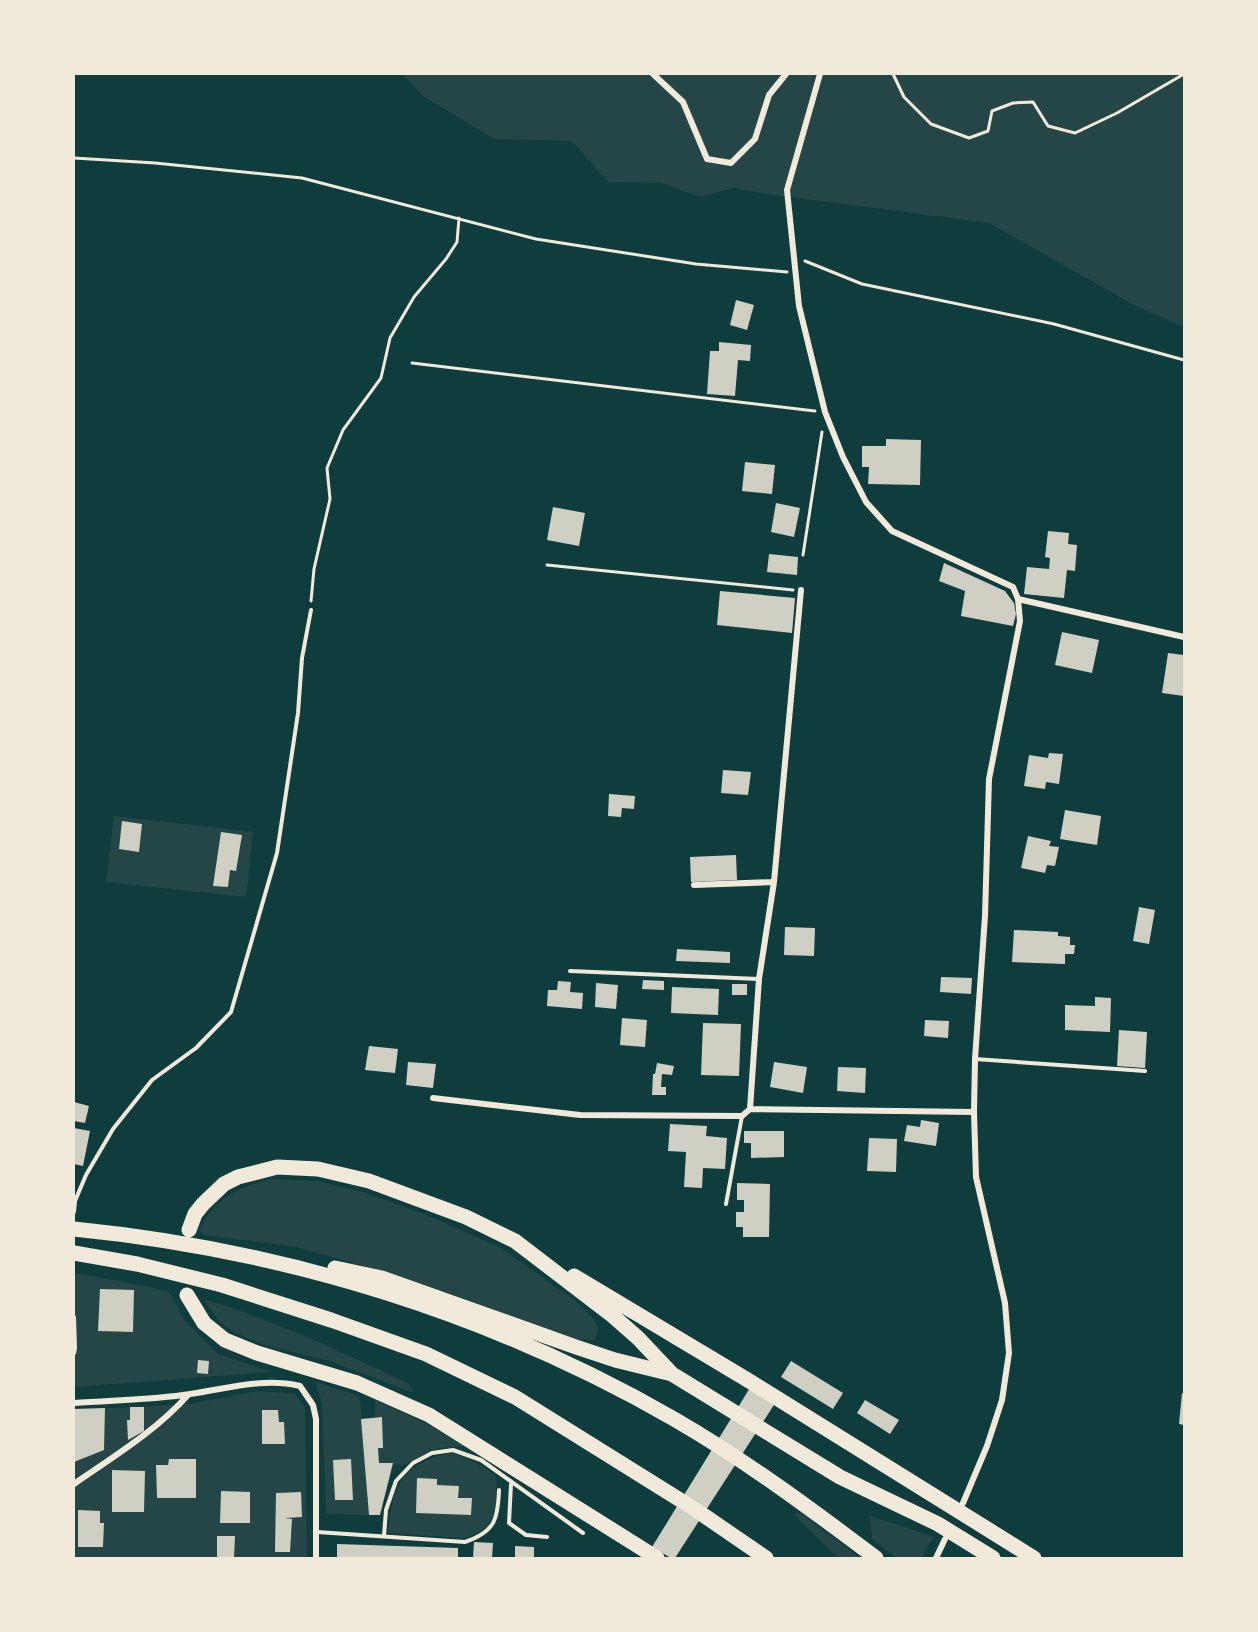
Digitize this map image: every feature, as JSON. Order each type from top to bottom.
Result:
[{"type":"highway","points":[[189,1230],[195,1214],[224,1184],[256,1171],[277,1167],[298,1167],[341,1173],[395,1189],[466,1217],[515,1241],[746,1379],[1034,1558]]},
{"type":"highway","points":[[74,1229],[140,1236],[219,1249],[334,1277],[456,1317],[545,1353],[674,1419],[727,1451],[876,1558]]},
{"type":"highway","points":[[515,1241],[613,1316],[638,1338],[672,1374],[840,1477],[938,1524],[993,1558]]},
{"type":"highway","points":[[74,1253],[176,1273],[222,1285],[426,1354],[515,1397],[693,1508],[766,1558]]},
{"type":"highway","points":[[264,1259],[322,1265],[382,1278],[605,1357],[672,1374]]},
{"type":"highway","points":[[187,1295],[204,1323],[225,1340],[257,1353],[357,1383],[429,1415],[657,1558]]},
{"type":"street","points":[[653,74],[683,102],[707,159],[731,163],[755,139],[769,95],[786,74]]},
{"type":"street","points":[[820,74],[787,190],[792,256],[799,306],[825,412],[843,457],[866,502],[892,531],[1013,587],[1018,599],[1020,621],[989,779],[985,916],[975,1059],[974,1112],[976,1177],[1005,1303],[1009,1353],[1002,1400],[987,1446],[963,1503]]},
{"type":"street","points":[[750,1109],[759,980],[774,882],[801,590]]},
{"type":"street","points":[[1018,599],[1185,638]]},
{"type":"street","points":[[694,885],[774,882]]},
{"type":"street","points":[[433,1098],[580,1115],[742,1116],[750,1109],[974,1112]]},
{"type":"street","points":[[74,1403],[188,1395],[258,1382],[300,1386],[314,1405],[316,1419],[316,1558]]},
{"type":"street","points":[[74,1484],[123,1451],[160,1422],[188,1395]]},
{"type":"street","points":[[936,1558],[945,1539]]},
{"type":"lane","points":[[74,1212],[75,1201],[86,1174],[113,1129],[152,1080],[196,1048],[231,1012],[277,853],[311,610]]},
{"type":"lane","points":[[570,971],[759,980]]},
{"type":"lane","points":[[975,1059],[1145,1071]]},
{"type":"lane","points":[[726,1204],[742,1116]]},
{"type":"lane","points":[[74,1317],[74,1353]]},
{"type":"lane","points":[[384,1536],[386,1510],[396,1481],[411,1464],[432,1453],[453,1450],[481,1460],[511,1484],[584,1533]]},
{"type":"lane","points":[[511,1484],[509,1523],[526,1535],[547,1537]]},
{"type":"lane","points":[[317,1532],[465,1542],[477,1538],[496,1521],[499,1490]]},
{"type":"path","points":[[893,74],[904,97],[931,124],[969,138],[988,131],[992,111],[1013,103],[1033,102],[1048,126],[1076,132],[1117,113],[1185,74]]},
{"type":"path","points":[[74,158],[155,163],[302,178],[536,239],[696,264],[794,273]]},
{"type":"path","points":[[311,610],[314,569],[330,499],[327,468],[342,430],[381,378],[390,338],[414,297],[446,260],[457,242],[459,218]]},
{"type":"path","points":[[792,256],[862,284],[1054,324],[1185,360]]},
{"type":"path","points":[[412,363],[825,412],[803,555]]},
{"type":"path","points":[[547,565],[801,590]]},
{"type":"shaded area","points":[[403,74],[1184,74],[1184,327],[1134,305],[989,223],[733,188],[700,197],[662,183],[608,182],[572,141],[494,139],[423,96]]},
{"type":"shaded area","points":[[114,816],[253,832],[246,897],[106,882]]},
{"type":"shaded area","points":[[272,1179],[317,1181],[363,1192],[429,1216],[501,1248],[573,1299],[594,1319],[598,1330],[595,1340],[573,1339],[455,1295],[376,1269],[295,1247],[205,1235],[199,1231],[212,1210],[228,1196],[248,1186]]},
{"type":"shaded area","points":[[74,1273],[169,1292],[185,1321],[218,1354],[271,1372],[74,1387]]},
{"type":"shaded area","points":[[203,1299],[256,1316],[332,1348],[407,1383],[414,1391],[411,1392],[332,1362],[262,1344],[235,1333],[220,1322]]},
{"type":"shaded area","points":[[315,1382],[360,1396],[369,1515],[326,1514],[322,1403]]},
{"type":"shaded area","points":[[259,1391],[295,1394],[305,1408],[307,1558],[74,1558],[74,1410],[189,1404]]},
{"type":"shaded area","points":[[375,1400],[429,1425],[463,1446],[429,1451],[405,1465],[379,1463],[378,1448],[382,1417],[375,1417]]},
{"type":"shaded area","points":[[451,1453],[475,1462],[496,1476],[496,1506],[490,1522],[484,1528],[465,1538],[388,1533],[392,1503],[403,1480],[421,1463]]},
{"type":"shaded area","points":[[802,1514],[860,1558],[838,1558],[795,1516]]},
{"type":"shaded area","points":[[870,1516],[934,1537],[921,1558],[897,1558],[872,1539]]},
{"type":"building","points":[[736,300],[754,305],[747,330],[730,325]]},
{"type":"building","points":[[719,342],[751,345],[750,361],[738,360],[735,396],[707,394],[710,351],[719,351]]},
{"type":"building","points":[[886,439],[921,440],[920,485],[868,484],[869,467],[862,467],[862,446],[886,446]]},
{"type":"building","points":[[745,462],[775,465],[772,494],[742,491]]},
{"type":"building","points":[[776,503],[800,508],[794,537],[771,532]]},
{"type":"building","points":[[553,507],[585,513],[579,546],[547,540]]},
{"type":"building","points":[[1048,531],[1069,533],[1068,544],[1077,545],[1075,571],[1067,570],[1064,598],[1024,594],[1027,567],[1049,569],[1050,558],[1045,557]]},
{"type":"building","points":[[769,554],[798,557],[797,575],[767,572]]},
{"type":"building","points":[[944,563],[1005,591],[1014,603],[1016,614],[1013,626],[961,616],[965,591],[939,581]]},
{"type":"building","points":[[720,591],[795,598],[792,633],[717,625]]},
{"type":"building","points":[[1062,632],[1099,640],[1092,673],[1055,665]]},
{"type":"building","points":[[1168,653],[1184,655],[1184,696],[1162,693]]},
{"type":"building","points":[[1049,753],[1063,754],[1059,784],[1046,782],[1045,789],[1024,786],[1029,755],[1048,758]]},
{"type":"building","points":[[723,770],[751,772],[748,795],[721,793]]},
{"type":"building","points":[[609,794],[635,796],[634,809],[622,808],[621,817],[608,816]]},
{"type":"building","points":[[1065,810],[1101,816],[1097,845],[1060,839]]},
{"type":"building","points":[[122,821],[142,824],[139,852],[119,849]]},
{"type":"building","points":[[221,832],[242,835],[236,871],[230,870],[228,887],[213,886]]},
{"type":"building","points":[[1028,836],[1051,841],[1049,846],[1059,847],[1055,866],[1047,865],[1045,873],[1021,868]]},
{"type":"building","points":[[736,855],[737,880],[691,882],[690,857]]},
{"type":"building","points":[[1139,907],[1155,910],[1149,944],[1133,941]]},
{"type":"building","points":[[785,927],[815,928],[814,956],[784,955]]},
{"type":"building","points":[[1014,930],[1058,932],[1058,936],[1070,937],[1070,945],[1075,945],[1074,954],[1065,954],[1065,964],[1012,962]]},
{"type":"building","points":[[677,949],[730,952],[730,963],[676,961]]},
{"type":"building","points":[[941,977],[972,978],[971,994],[940,992]]},
{"type":"building","points":[[643,980],[664,981],[664,990],[642,989]]},
{"type":"building","points":[[558,981],[571,982],[570,992],[583,993],[582,1009],[547,1006],[548,990],[557,990]]},
{"type":"building","points":[[596,983],[618,985],[616,1009],[595,1007]]},
{"type":"building","points":[[732,984],[747,984],[747,995],[732,995]]},
{"type":"building","points":[[672,987],[719,989],[718,1015],[671,1013]]},
{"type":"building","points":[[1095,997],[1111,998],[1110,1032],[1065,1030],[1065,1005],[1095,1006]]},
{"type":"building","points":[[622,1018],[647,1020],[645,1047],[620,1045]]},
{"type":"building","points":[[925,1020],[949,1021],[948,1038],[924,1036]]},
{"type":"building","points":[[703,1023],[741,1024],[739,1076],[701,1075]]},
{"type":"building","points":[[1119,1030],[1147,1032],[1145,1068],[1117,1066]]},
{"type":"building","points":[[369,1046],[398,1049],[395,1073],[365,1070]]},
{"type":"building","points":[[408,1062],[436,1064],[433,1088],[406,1085]]},
{"type":"building","points":[[774,1062],[807,1067],[803,1093],[770,1087]]},
{"type":"building","points":[[657,1063],[674,1066],[672,1075],[662,1074],[661,1087],[666,1087],[666,1095],[652,1095],[653,1074],[655,1074]]},
{"type":"building","points":[[838,1067],[866,1068],[865,1093],[837,1091]]},
{"type":"building","points":[[74,1102],[89,1106],[85,1123],[74,1121]]},
{"type":"building","points":[[921,1120],[939,1123],[936,1146],[904,1141],[907,1125],[920,1127]]},
{"type":"building","points":[[670,1124],[707,1126],[706,1136],[727,1138],[725,1169],[703,1168],[702,1188],[684,1187],[686,1152],[668,1151]]},
{"type":"building","points":[[74,1128],[90,1131],[83,1166],[74,1164]]},
{"type":"building","points":[[744,1131],[784,1131],[784,1157],[751,1158],[751,1143],[744,1143]]},
{"type":"building","points":[[869,1138],[897,1139],[896,1172],[867,1171]]},
{"type":"building","points":[[737,1183],[770,1184],[769,1237],[743,1237],[743,1227],[736,1227],[736,1212],[744,1212],[744,1200],[737,1200]]},
{"type":"building","points":[[100,1289],[134,1290],[133,1332],[98,1331]]},
{"type":"building","points":[[198,1360],[209,1361],[208,1374],[197,1373]]},
{"type":"building","points":[[791,1361],[843,1393],[833,1409],[781,1377]]},
{"type":"building","points":[[756,1378],[781,1394],[675,1558],[671,1558],[652,1547]]},
{"type":"building","points":[[1182,1393],[1184,1394],[1184,1425],[1179,1424]]},
{"type":"building","points":[[865,1400],[899,1420],[890,1434],[857,1413]]},
{"type":"building","points":[[130,1407],[144,1407],[144,1431],[128,1440],[127,1420],[130,1420]]},
{"type":"building","points":[[105,1408],[104,1450],[74,1462],[74,1409]]},
{"type":"building","points":[[262,1410],[278,1410],[279,1422],[284,1422],[285,1444],[262,1444]]},
{"type":"building","points":[[382,1417],[383,1448],[378,1448],[379,1463],[393,1463],[380,1515],[369,1515],[361,1419]]},
{"type":"building","points":[[169,1459],[196,1459],[196,1498],[157,1498],[156,1465],[168,1465]]},
{"type":"building","points":[[351,1459],[353,1500],[335,1500],[333,1460]]},
{"type":"building","points":[[112,1470],[145,1471],[144,1512],[112,1512]]},
{"type":"building","points":[[417,1478],[437,1479],[437,1485],[459,1486],[458,1498],[472,1498],[471,1515],[416,1513]]},
{"type":"building","points":[[221,1491],[250,1492],[250,1523],[220,1523]]},
{"type":"building","points":[[301,1492],[302,1517],[285,1518],[292,1519],[290,1552],[275,1552],[276,1493]]},
{"type":"building","points":[[78,1510],[100,1511],[100,1523],[104,1523],[103,1547],[78,1547]]},
{"type":"building","points":[[217,1536],[235,1536],[234,1558],[217,1558]]},
{"type":"building","points":[[474,1542],[493,1543],[492,1558],[473,1558]]},
{"type":"building","points":[[337,1544],[458,1548],[458,1558],[337,1558]]},
{"type":"building","points":[[515,1546],[534,1547],[534,1558],[515,1558]]}]
